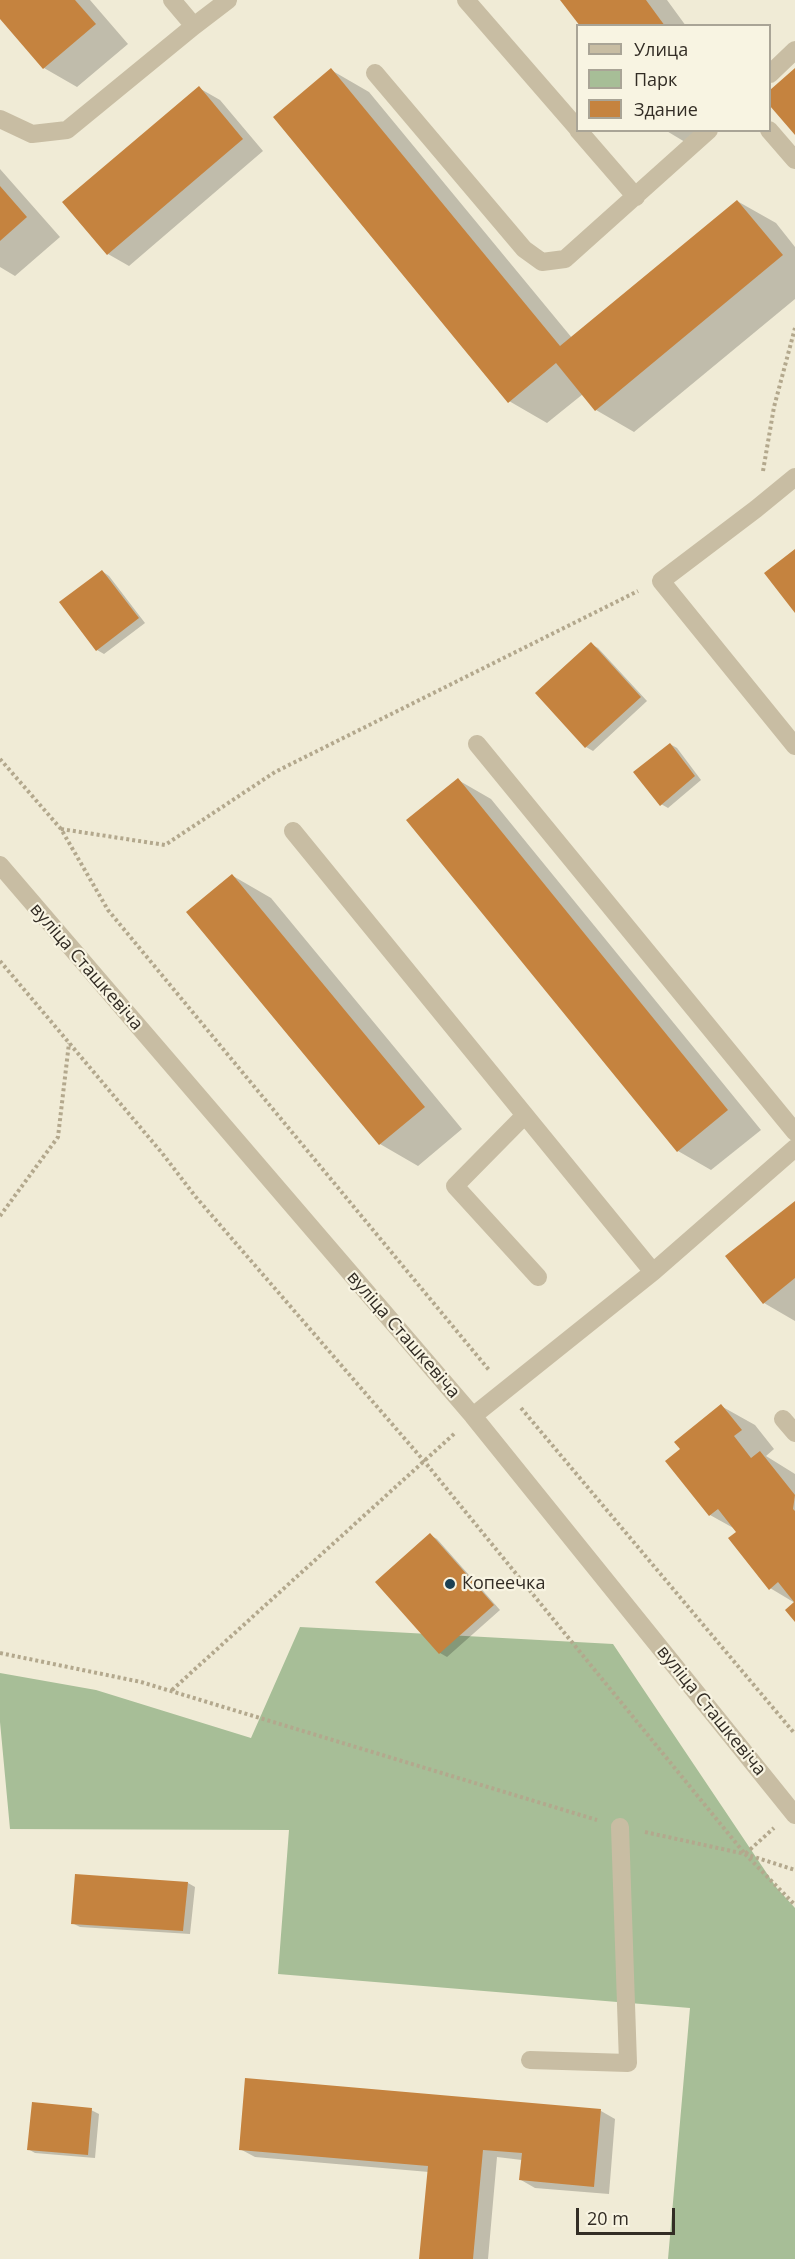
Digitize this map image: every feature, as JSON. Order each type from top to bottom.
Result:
[{"type":"street","points":[[172,0],[194,26]]},
{"type":"street","points":[[0,119],[32,134],[67,130],[228,0]]},
{"type":"street","points":[[466,0],[576,128]]},
{"type":"street","points":[[771,73],[795,50]]},
{"type":"street","points":[[375,73],[524,249],[542,262],[565,259],[707,132]]},
{"type":"street","points":[[580,132],[636,197]]},
{"type":"street","points":[[771,132],[795,160]]},
{"type":"street","points":[[795,477],[661,581],[795,746]]},
{"type":"street","points":[[477,744],[795,1131]]},
{"type":"street","points":[[293,831],[653,1272]]},
{"type":"street","name":"вуліца Сташкевіча","points":[[0,865],[473,1416],[794,1814]]},
{"type":"street","points":[[525,1115],[455,1186],[538,1277]]},
{"type":"street","points":[[473,1416],[653,1272],[795,1148]]},
{"type":"street","points":[[783,1419],[795,1433]]},
{"type":"street","points":[[531,2060],[628,2063],[620,1827]]},
{"type":"path","points":[[756,509],[774,407],[795,328]]},
{"type":"path","points":[[61,829],[165,845],[275,772],[622,598],[661,581]]},
{"type":"path","points":[[0,759],[61,829],[108,910],[795,1734]]},
{"type":"path","points":[[0,961],[195,1196],[424,1461],[745,1854],[795,1905]]},
{"type":"path","points":[[0,1216],[58,1137],[69,1043]]},
{"type":"path","points":[[172,1690],[473,1416]]},
{"type":"path","points":[[0,1653],[172,1690],[620,1827],[745,1854],[795,1870]]},
{"type":"path","points":[[745,1854],[794,1814]]},
{"type":"green space","points":[[300,1627],[613,1644],[776,1887],[795,1908],[795,2259],[668,2259],[690,2008],[278,1974],[289,1830],[10,1829],[0,1722],[0,1673],[96,1690],[251,1738]]},
{"type":"building","points":[[0,0],[75,0],[96,24],[43,69],[0,19]]},
{"type":"building","points":[[560,0],[646,0],[664,24],[578,24]]},
{"type":"building","points":[[331,68],[560,346],[737,200],[783,255],[595,411],[556,363],[508,403],[273,117]]},
{"type":"building","points":[[795,68],[795,135],[771,107],[771,89]]},
{"type":"building","points":[[199,86],[243,139],[107,255],[62,202]]},
{"type":"building","points":[[0,186],[27,217],[0,241]]},
{"type":"building","points":[[795,549],[795,613],[764,573]]},
{"type":"building","points":[[102,570],[139,618],[96,651],[59,602]]},
{"type":"building","points":[[591,642],[641,697],[585,748],[535,693]]},
{"type":"building","points":[[670,743],[695,776],[660,806],[633,772]]},
{"type":"building","points":[[458,778],[728,1110],[677,1152],[406,820]]},
{"type":"building","points":[[232,874],[425,1107],[379,1145],[186,912]]},
{"type":"building","points":[[795,1201],[795,1278],[763,1304],[725,1256]]},
{"type":"building","points":[[721,1404],[742,1430],[734,1436],[751,1458],[760,1451],[795,1495],[793,1509],[795,1511],[795,1622],[785,1610],[794,1602],[778,1582],[769,1590],[728,1538],[736,1532],[718,1509],[709,1516],[665,1461],[680,1449],[674,1442]]},
{"type":"building","points":[[430,1533],[494,1605],[439,1654],[375,1582]]},
{"type":"building","points":[[75,1874],[188,1882],[183,1931],[71,1924]]},
{"type":"building","points":[[245,2078],[601,2109],[594,2187],[519,2180],[522,2153],[483,2150],[473,2259],[419,2259],[428,2166],[239,2150]]},
{"type":"building","points":[[32,2102],[92,2108],[88,2155],[27,2150]]},
{"type":"place","name":"Копеечка","points":[[450,1584]]}]
